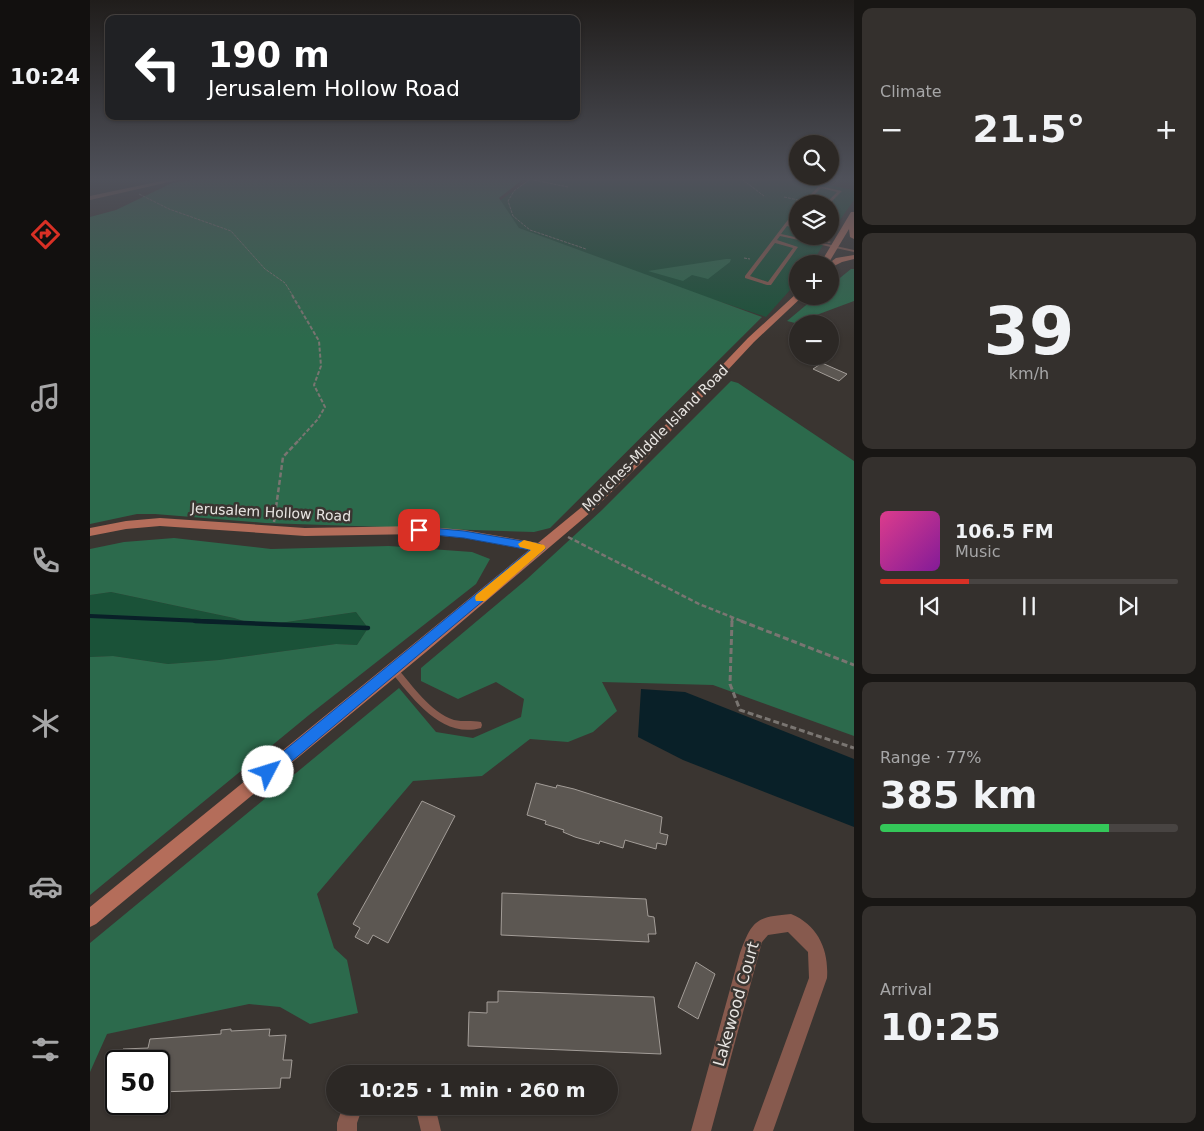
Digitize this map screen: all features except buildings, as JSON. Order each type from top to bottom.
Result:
[{"type":"main road","points":[[829,255],[834,245]]},
{"type":"main road","points":[[839,260],[854,257]]},
{"type":"main road","name":"Moriches-Middle Island Road","points":[[90,918],[394,670],[557,534],[622,476],[751,340],[789,305]]},
{"type":"main road","name":"Jerusalem Hollow Road","points":[[90,532],[138,523],[160,522],[327,532],[433,531],[540,548]]},
{"type":"street","name":"Lakewood Court","points":[[701,1131],[748,953],[756,932],[768,925],[791,923],[812,940],[820,958],[818,978],[763,1131]]},
{"type":"street","points":[[347,1131],[349,1115]]},
{"type":"street","points":[[429,1115],[431,1131]]},
{"type":"lane","points":[[780,233],[789,235]]},
{"type":"lane","points":[[780,233],[789,234]]},
{"type":"lane","points":[[774,241],[796,247],[770,284],[747,277],[759,262],[774,241],[780,233]]},
{"type":"lane","points":[[834,245],[854,249]]},
{"type":"lane","points":[[394,670],[432,713],[453,724],[467,727],[478,725]]},
{"type":"path","points":[[233,233],[265,269],[285,283],[319,341],[320,366],[314,385],[325,407],[318,419],[283,457],[273,529]]},
{"type":"path","points":[[538,233],[586,249]]},
{"type":"path","points":[[557,534],[568,537],[699,604],[854,665]]},
{"type":"path","points":[[732,617],[730,684],[740,710],[854,748]]},
{"type":"green space","points":[[90,233],[532,233],[762,317],[550,528],[534,532],[265,523],[155,514],[137,514],[90,524]]},
{"type":"green space","points":[[512,233],[789,233],[789,245],[823,245],[817,255],[789,255],[789,291],[766,317]]},
{"type":"green space","points":[[731,259],[730,262],[708,279],[692,275],[683,281],[648,271]]},
{"type":"green space","points":[[851,269],[854,269],[854,301],[816,315],[794,315],[806,305],[839,305],[839,279]]},
{"type":"green space","points":[[731,381],[738,383],[854,461],[854,736],[713,685],[602,682],[617,711],[593,732],[568,742],[530,739],[482,776],[413,781],[317,894],[334,948],[347,960],[358,1013],[310,1024],[280,1007],[249,1004],[107,1034],[90,1072],[90,943],[399,688],[436,732],[473,738],[521,717],[524,699],[496,682],[458,699],[421,681],[421,668],[527,579],[602,510]]},
{"type":"green space","points":[[174,538],[271,549],[389,546],[472,552],[490,559],[476,584],[309,715],[90,895],[90,657],[113,656],[168,664],[219,660],[336,644],[357,645],[368,628],[356,612],[259,626],[234,618],[111,592],[90,595],[90,549],[124,542]]},
{"type":"green space","points":[[111,592],[234,618],[259,626],[356,612],[368,628],[357,645],[336,644],[219,660],[168,664],[113,656],[90,657],[90,595]]},
{"type":"water","points":[[641,689],[685,692],[854,759],[854,827],[683,760],[638,737]]},
{"type":"waterway","points":[[90,616],[224,622]]},
{"type":"waterway","points":[[195,621],[368,628]]},
{"type":"slow traffic","points":[[481,598],[540,548],[524,544]]},
{"type":"route","points":[[268,772],[540,548],[527,544],[464,534],[419,530]]}]
